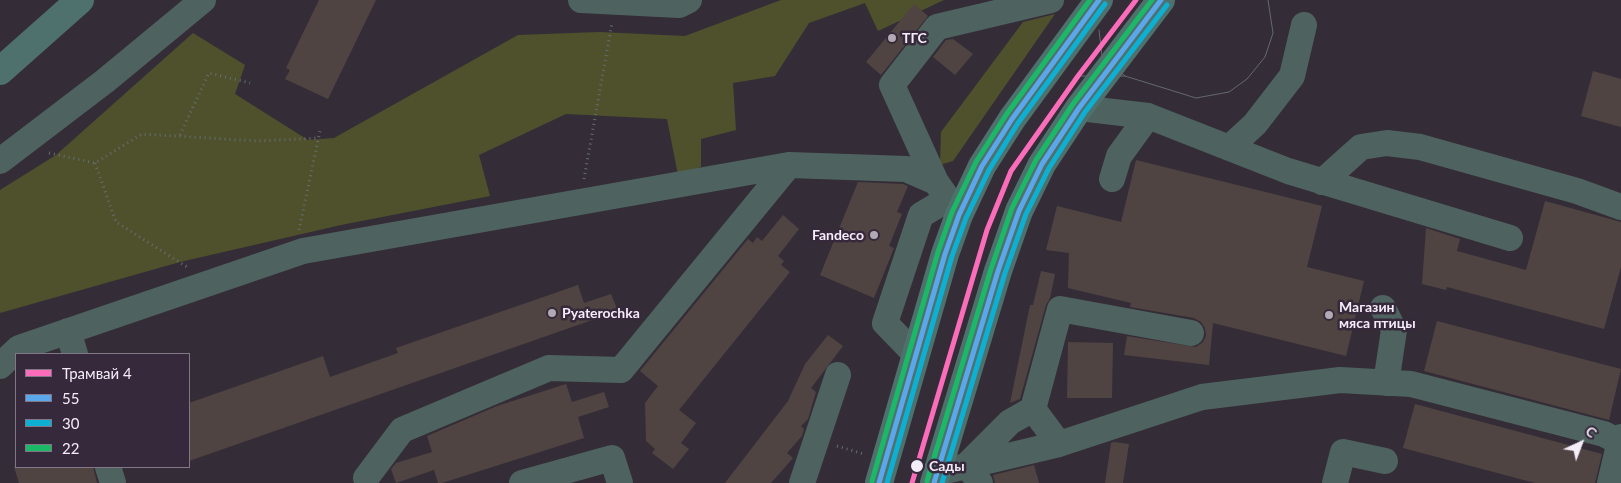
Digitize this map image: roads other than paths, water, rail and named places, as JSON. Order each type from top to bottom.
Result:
[{"type":"main road","points":[[0,71],[80,0]]},
{"type":"main road","points":[[879,483],[945,254],[948,199],[982,166],[1012,119],[1099,0]]},
{"type":"main road","points":[[936,478],[998,272],[1019,211],[1042,164],[1079,108],[1161,0]]},
{"type":"main road","points":[[0,58],[35,41]]},
{"type":"lane","points":[[0,161],[105,81],[203,0]]},
{"type":"lane","points":[[582,0],[615,4],[679,6],[689,0]]},
{"type":"lane","points":[[948,199],[892,85],[937,28],[1052,0]]},
{"type":"lane","points":[[1229,148],[1255,124],[1292,76],[1304,25]]},
{"type":"lane","points":[[1079,108],[1148,116],[1288,172],[1510,238]]},
{"type":"lane","points":[[1112,180],[1119,156],[1148,116]]},
{"type":"lane","points":[[1322,182],[1361,147],[1387,143],[1420,147],[1577,191],[1621,207]]},
{"type":"lane","points":[[0,366],[19,348],[72,343],[211,283],[293,255],[789,165],[906,169],[948,199]]},
{"type":"lane","points":[[362,481],[402,430],[549,368],[622,370],[789,165]]},
{"type":"lane","points":[[915,354],[885,323],[921,215],[948,199]]},
{"type":"lane","points":[[1383,308],[1394,330],[1386,383]]},
{"type":"lane","points":[[973,474],[1010,422],[1033,409],[1060,309],[1191,333]]},
{"type":"lane","points":[[802,483],[838,375]]},
{"type":"lane","points":[[936,478],[973,474],[1202,397],[1340,380],[1411,384],[1604,434],[1620,441],[1610,483]]},
{"type":"lane","points":[[1033,409],[1059,444]]},
{"type":"lane","points":[[1336,483],[1342,452],[1385,461]]},
{"type":"lane","points":[[522,483],[612,458],[620,483]]},
{"type":"lane","points":[[108,468],[113,483]]},
{"type":"tram line","name":"4","points":[[912,483],[987,230],[1011,171],[1078,76],[1136,0]]},
{"type":"tram line","points":[[1078,76],[1125,76],[1196,98],[1229,92],[1247,79],[1265,57],[1273,33],[1268,0]]},
{"type":"tram line","points":[[1099,30],[1102,56],[1125,76]]},
{"type":"place","name":"ТГС","points":[[892,38]]},
{"type":"place","name":"Fandeco","points":[[874,235]]},
{"type":"place","name":"Pyaterochka","points":[[552,313]]},
{"type":"place","name":"Магазин мяса птицы","points":[[1329,315]]},
{"type":"place","name":"Сады","points":[[917,466]]}]
